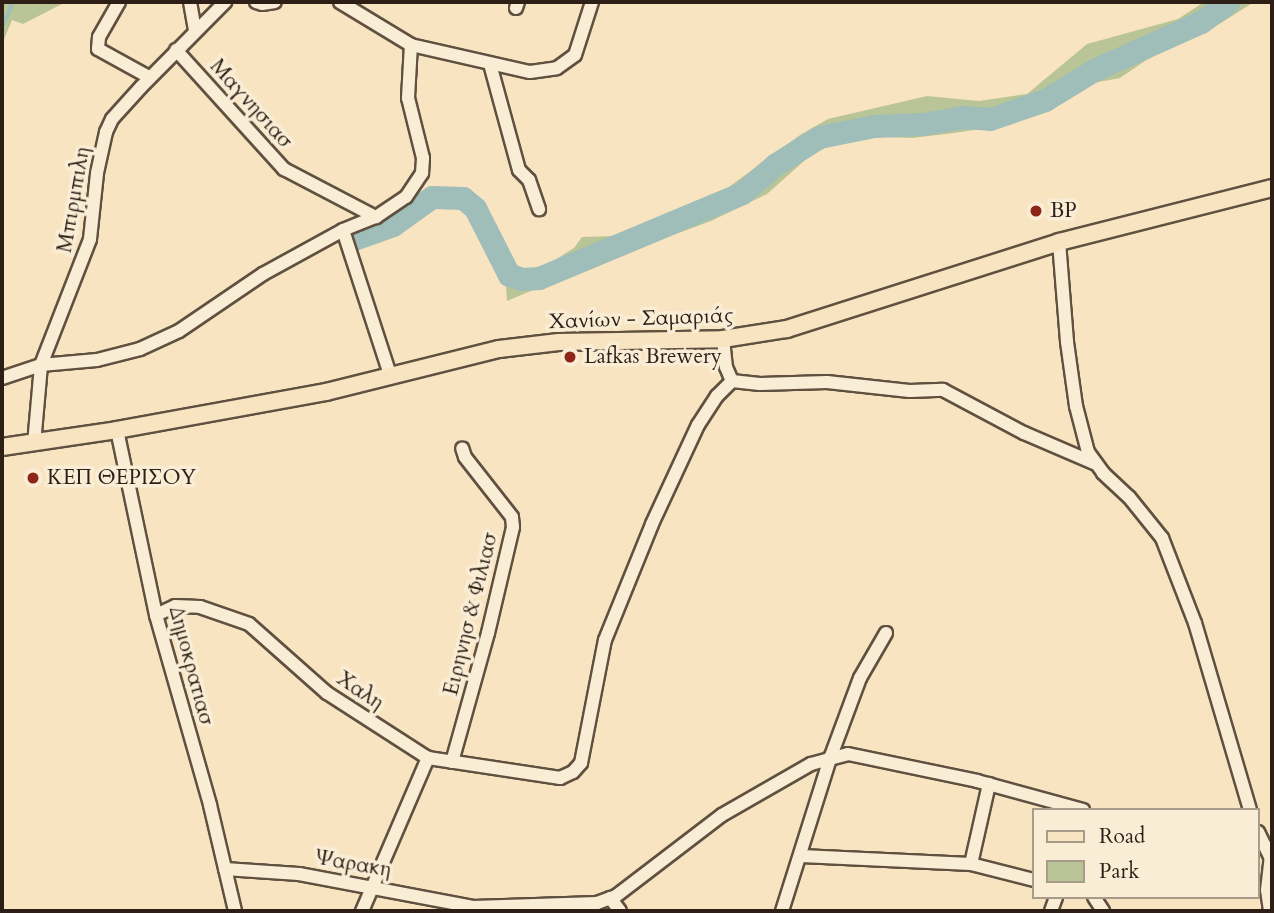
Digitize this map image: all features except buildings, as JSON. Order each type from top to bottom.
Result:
[{"type":"main road","name":"Χανίων - Σαμαριάς","points":[[2,447],[117,430],[326,392],[499,349],[559,342],[723,339],[787,329],[1059,242],[1272,188]]},
{"type":"street","points":[[119,2],[99,37],[98,49],[149,78]]},
{"type":"street","points":[[190,2],[195,31]]},
{"type":"street","name":"Μπιρμπιλη","points":[[34,444],[41,365],[90,239],[97,173],[106,132],[112,119],[149,78],[225,2]]},
{"type":"street","points":[[256,2],[273,3]]},
{"type":"street","points":[[340,2],[411,46],[530,72],[546,71],[566,63],[575,55],[592,2]]},
{"type":"street","points":[[2,378],[41,365],[97,360],[140,349],[179,331],[263,274],[343,230],[376,217],[405,197],[422,173],[422,158],[408,98],[411,46]]},
{"type":"street","name":"Μαγνησιασ","points":[[176,50],[284,169],[376,217]]},
{"type":"street","points":[[490,64],[519,170],[529,180],[539,209]]},
{"type":"street","points":[[343,230],[390,375]]},
{"type":"street","points":[[1059,242],[1076,406],[1088,452],[1095,464],[1129,497],[1162,538],[1195,623],[1249,808]]},
{"type":"street","points":[[723,339],[726,367],[732,381],[760,384],[827,382],[910,391],[943,390],[1024,433],[1095,464]]},
{"type":"street","name":"Χαλη","points":[[156,615],[175,606],[200,607],[249,624],[327,693],[428,758],[560,778],[573,772],[581,763],[605,640],[652,524],[698,425],[717,396],[732,381]]},
{"type":"street","name":"Δημοκρατιασ","points":[[117,430],[156,615],[235,911]]},
{"type":"street","name":"Ειρηνησ & Φιλιασ","points":[[452,762],[488,633],[513,527],[512,517],[470,463],[462,447]]},
{"type":"street","points":[[782,911],[831,756],[860,678],[886,633]]},
{"type":"street","points":[[620,911],[610,898],[722,815],[811,764],[831,756],[864,756],[989,783],[1076,808]]},
{"type":"street","points":[[362,911],[428,758]]},
{"type":"street","points":[[971,864],[989,783]]},
{"type":"street","points":[[1260,835],[1271,852],[1263,888],[1270,911]]},
{"type":"street","points":[[801,856],[971,864],[1032,879]]},
{"type":"street","name":"Ψαρακη","points":[[225,869],[299,874],[373,886],[472,909],[597,903],[610,898]]},
{"type":"green space","points":[[2,2],[64,3],[23,24],[12,20],[2,44]]},
{"type":"green space","points":[[1204,2],[1254,2],[1221,23],[1164,48],[1120,78],[1083,85],[1050,109],[1000,126],[954,133],[912,138],[856,136],[813,153],[767,194],[711,221],[605,260],[507,301],[506,285],[487,238],[497,238],[510,262],[528,270],[550,263],[574,248],[582,237],[616,236],[722,192],[800,135],[828,119],[927,96],[979,101],[1027,94],[1087,44],[1178,19]]},
{"type":"waterway","points":[[2,27],[11,8],[10,2]]},
{"type":"waterway","points":[[354,239],[393,225],[432,197],[463,198],[475,208],[509,275],[521,279],[539,278],[742,193],[776,164],[819,137],[874,126],[923,124],[963,117],[990,119],[1045,100],[1094,70],[1201,22],[1229,2]]},
{"type":"place","name":"BP","points":[[1036,211]]},
{"type":"place","name":"Lafkas Brewery","points":[[570,357]]},
{"type":"place","name":"ΚΕΠ ΘΕΡΙΣΟΥ","points":[[33,478]]}]
